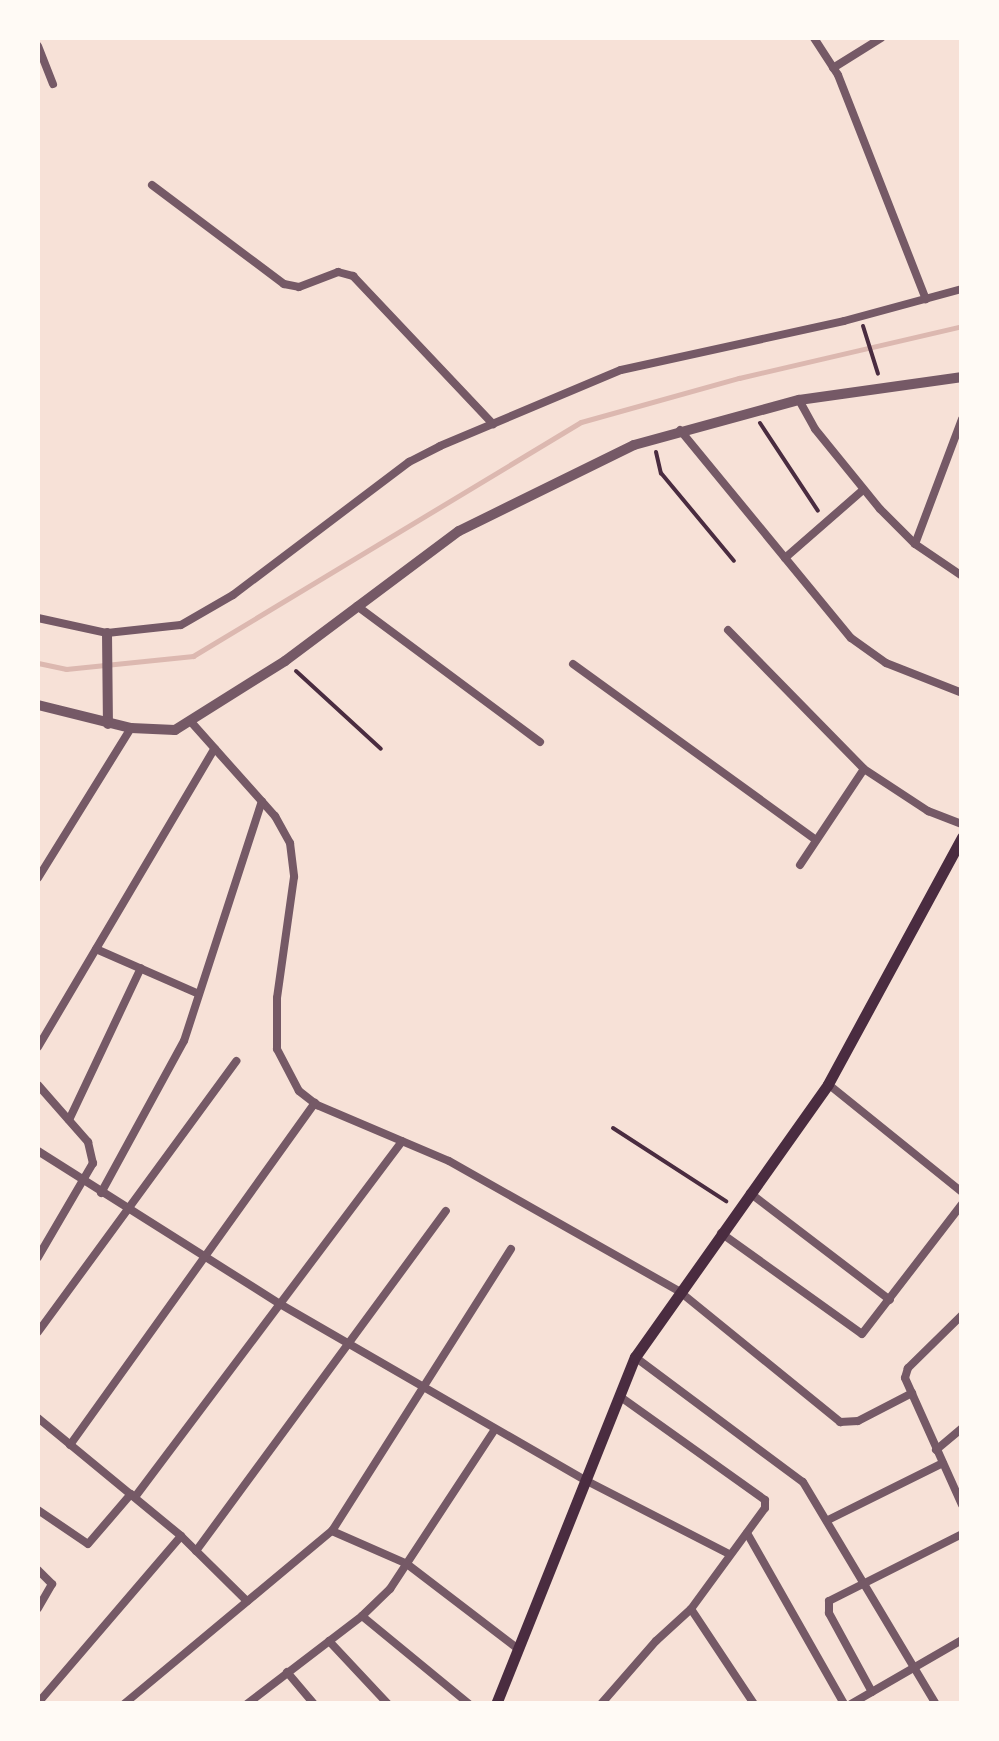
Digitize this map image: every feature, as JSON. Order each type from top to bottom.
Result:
[{"type":"main road","points":[[496,1704],[636,1356],[828,1084],[962,837]]},
{"type":"street","points":[[814,38],[834,68],[926,298]]},
{"type":"street","points":[[834,68],[881,38]]},
{"type":"street","points":[[38,46],[53,84]]},
{"type":"street","points":[[152,186],[284,284],[299,287],[338,272],[353,276],[494,424]]},
{"type":"street","points":[[38,618],[108,633],[182,625],[215,608],[409,462],[494,424],[621,370],[962,289]]},
{"type":"street","points":[[38,718],[42,706],[108,724],[158,732],[192,723],[286,661],[459,531],[652,438],[798,400],[962,377]]},
{"type":"street","points":[[798,400],[863,490],[916,544],[962,576]]},
{"type":"street","points":[[916,544],[962,419]]},
{"type":"street","points":[[680,430],[867,652],[962,694]]},
{"type":"street","points":[[785,558],[863,490]]},
{"type":"street","points":[[357,606],[540,742]]},
{"type":"street","points":[[728,630],[864,769],[928,811],[962,824]]},
{"type":"street","points":[[108,633],[108,724]]},
{"type":"street","points":[[573,664],[816,840]]},
{"type":"street","points":[[192,723],[262,801],[290,842],[294,877],[277,998],[278,1049],[285,1072],[315,1103],[449,1161],[680,1291],[840,1422],[858,1421],[912,1393]]},
{"type":"street","points":[[38,878],[131,728]]},
{"type":"street","points":[[38,1046],[215,748]]},
{"type":"street","points":[[800,865],[864,769]]},
{"type":"street","points":[[101,1193],[184,1041],[262,801]]},
{"type":"street","points":[[96,948],[199,994]]},
{"type":"street","points":[[69,1120],[141,968]]},
{"type":"street","points":[[38,1332],[236,1061]]},
{"type":"street","points":[[828,1084],[962,1192]]},
{"type":"street","points":[[38,1085],[92,1152],[84,1183],[38,1258]]},
{"type":"street","points":[[70,1445],[315,1103]]},
{"type":"street","points":[[38,1510],[82,1545],[88,1544],[133,1496],[402,1141]]},
{"type":"street","points":[[38,1151],[280,1304],[585,1480],[729,1554]]},
{"type":"street","points":[[750,1193],[890,1300]]},
{"type":"street","points":[[721,1233],[856,1334],[868,1331],[962,1204]]},
{"type":"street","points":[[196,1551],[446,1211]]},
{"type":"street","points":[[124,1704],[332,1531],[511,1249]]},
{"type":"street","points":[[962,1315],[908,1368],[906,1378],[962,1505]]},
{"type":"street","points":[[636,1356],[803,1482],[866,1581],[936,1704]]},
{"type":"street","points":[[601,1704],[656,1641],[691,1609],[729,1554],[763,1515],[765,1500],[619,1396]]},
{"type":"street","points":[[38,1418],[180,1536],[247,1602]]},
{"type":"street","points":[[247,1704],[362,1616],[407,1564],[495,1428]]},
{"type":"street","points":[[936,1450],[962,1428]]},
{"type":"street","points":[[828,1520],[943,1463]]},
{"type":"street","points":[[332,1531],[407,1564],[518,1650]]},
{"type":"street","points":[[746,1533],[844,1704]]},
{"type":"street","points":[[872,1692],[828,1609],[831,1598],[962,1534]]},
{"type":"street","points":[[38,1703],[180,1536]]},
{"type":"street","points":[[38,1570],[52,1584],[38,1608]]},
{"type":"street","points":[[691,1609],[754,1704]]},
{"type":"street","points":[[362,1616],[470,1704]]},
{"type":"street","points":[[852,1704],[962,1640]]},
{"type":"street","points":[[328,1641],[388,1704]]},
{"type":"street","points":[[286,1672],[314,1704]]},
{"type":"path","points":[[866,333],[883,388]]},
{"type":"path","points":[[753,410],[827,523]]},
{"type":"path","points":[[652,438],[661,473],[734,562]]},
{"type":"path","points":[[286,661],[382,750]]},
{"type":"path","points":[[613,1128],[738,1209]]},
{"type":"waterway","points":[[38,663],[66,669],[193,656],[581,422],[739,378],[962,326]]}]
